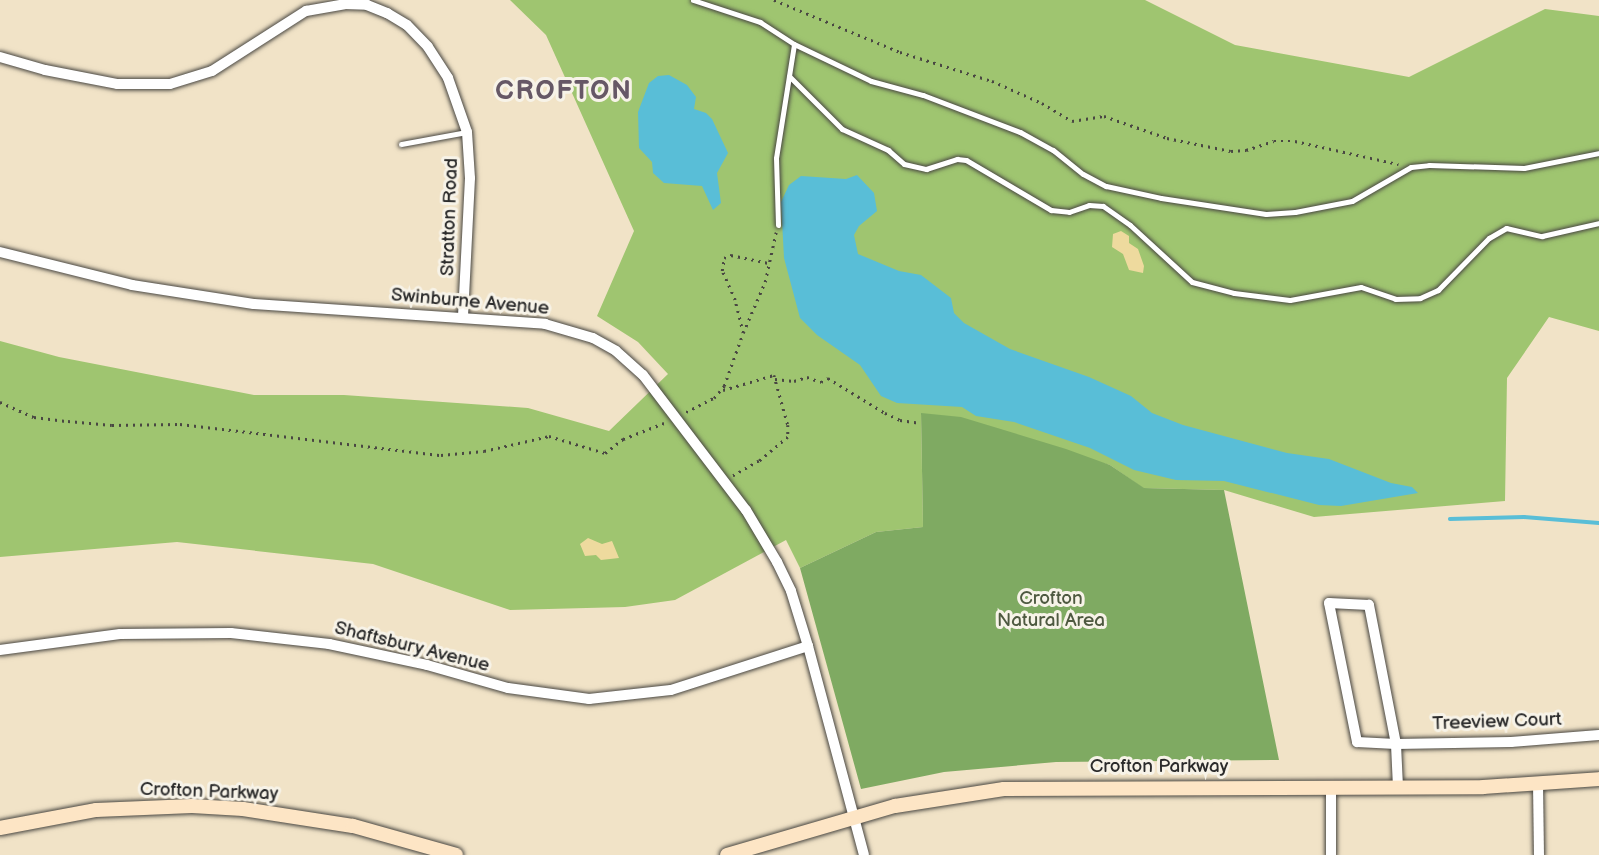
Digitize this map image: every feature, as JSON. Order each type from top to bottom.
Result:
[{"type":"street","name":"Stratton Road","points":[[0,57],[45,70],[117,83],[170,84],[212,71],[306,11],[344,4],[367,5],[407,25],[428,47],[448,78],[467,132],[470,178],[463,317]]},
{"type":"street","name":"Swinburne Avenue","points":[[0,252],[132,285],[254,304],[545,324],[593,338],[616,351],[643,375],[676,418],[763,535],[777,562],[791,591],[808,646],[864,855]]},
{"type":"street","name":"Treeview Court","points":[[1396,744],[1369,605],[1329,604],[1357,742],[1396,744],[1511,742],[1599,734]]},
{"type":"street","name":"Shaftsbury Avenue","points":[[0,650],[121,634],[230,633],[329,644],[427,665],[508,688],[589,699],[671,690],[808,646]]},
{"type":"street","points":[[1396,744],[1398,787]]},
{"type":"street","name":"Crofton Parkway","points":[[727,855],[854,816],[951,795],[1004,789],[1398,787],[1538,784],[1599,779]]},
{"type":"street","points":[[1538,784],[1539,855]]},
{"type":"street","points":[[1331,786],[1331,855]]},
{"type":"street","name":"Crofton Parkway","points":[[0,828],[96,810],[192,806],[243,808],[354,826],[456,855]]},
{"type":"lane","points":[[693,0],[760,22],[794,44],[872,81],[923,95],[1020,132],[1052,150],[1083,174],[1107,186],[1161,198],[1266,214],[1294,212],[1352,201],[1411,167],[1429,164],[1524,168],[1599,153]]},
{"type":"lane","points":[[778,225],[776,158],[794,44]]},
{"type":"lane","points":[[789,76],[842,129],[888,150],[904,164],[926,169],[967,160],[1051,210],[1069,212],[1089,205],[1103,206],[1130,225],[1192,282],[1234,293],[1290,300],[1361,287],[1395,299],[1420,298],[1438,290],[1489,238],[1506,228],[1542,236],[1599,223]]},
{"type":"lane","points":[[401,144],[467,132]]},
{"type":"path","points":[[774,0],[901,52],[992,81],[1042,103],[1072,121],[1104,116],[1167,138],[1231,151],[1246,150],[1274,141],[1294,141],[1411,167]]},
{"type":"path","points":[[0,402],[34,416],[68,421],[112,425],[180,424],[441,454],[484,451],[549,436],[606,453],[623,439],[676,418],[714,398],[720,391],[765,282],[773,244]]},
{"type":"path","points":[[743,333],[735,300],[722,271],[724,258],[731,255],[769,263]]},
{"type":"path","points":[[720,391],[774,375],[789,437],[759,461],[723,481]]},
{"type":"path","points":[[775,379],[794,381],[807,377],[821,383],[828,378],[885,413],[900,420],[921,423]]},
{"type":"green space","points":[[510,0],[1145,0],[1235,45],[1409,77],[1545,9],[1599,16],[1599,331],[1549,317],[1507,378],[1505,501],[1314,517],[1224,490],[1143,488],[1110,465],[921,414],[923,527],[876,532],[800,568],[786,540],[675,600],[625,607],[510,610],[373,564],[177,542],[0,557],[0,341],[59,357],[254,395],[344,395],[528,408],[609,431],[668,374],[638,342],[597,316],[634,231],[546,35]]},
{"type":"green space","name":"Crofton Natural Area","points":[[921,413],[961,417],[1066,449],[1110,465],[1144,488],[1224,490],[1279,760],[1056,762],[944,772],[861,789],[800,568],[876,532],[923,527]]},
{"type":"sand","points":[[1121,231],[1129,236],[1129,243],[1138,249],[1144,266],[1143,273],[1129,270],[1123,254],[1112,247],[1113,234]]},
{"type":"sand","points":[[588,538],[602,544],[612,541],[619,558],[601,560],[596,555],[585,556],[580,544]]},
{"type":"water","points":[[669,75],[687,85],[696,97],[694,109],[706,113],[712,119],[728,153],[717,173],[721,203],[713,210],[702,186],[664,183],[653,173],[652,162],[639,148],[638,112],[649,83],[658,76]]},
{"type":"water","points":[[857,175],[874,193],[877,211],[859,226],[854,235],[858,254],[899,271],[921,275],[951,298],[954,313],[964,323],[1010,349],[1089,377],[1131,396],[1152,413],[1183,425],[1287,453],[1329,459],[1391,483],[1412,487],[1418,493],[1341,506],[1319,505],[1224,481],[1176,480],[1134,470],[1090,448],[1014,422],[976,416],[962,407],[897,403],[881,396],[860,365],[817,335],[800,318],[784,258],[781,202],[789,185],[801,176],[846,179]]},
{"type":"waterway","points":[[1450,519],[1524,517],[1599,523]]},
{"type":"district","name":"CROFTON","points":[[564,92]]}]
